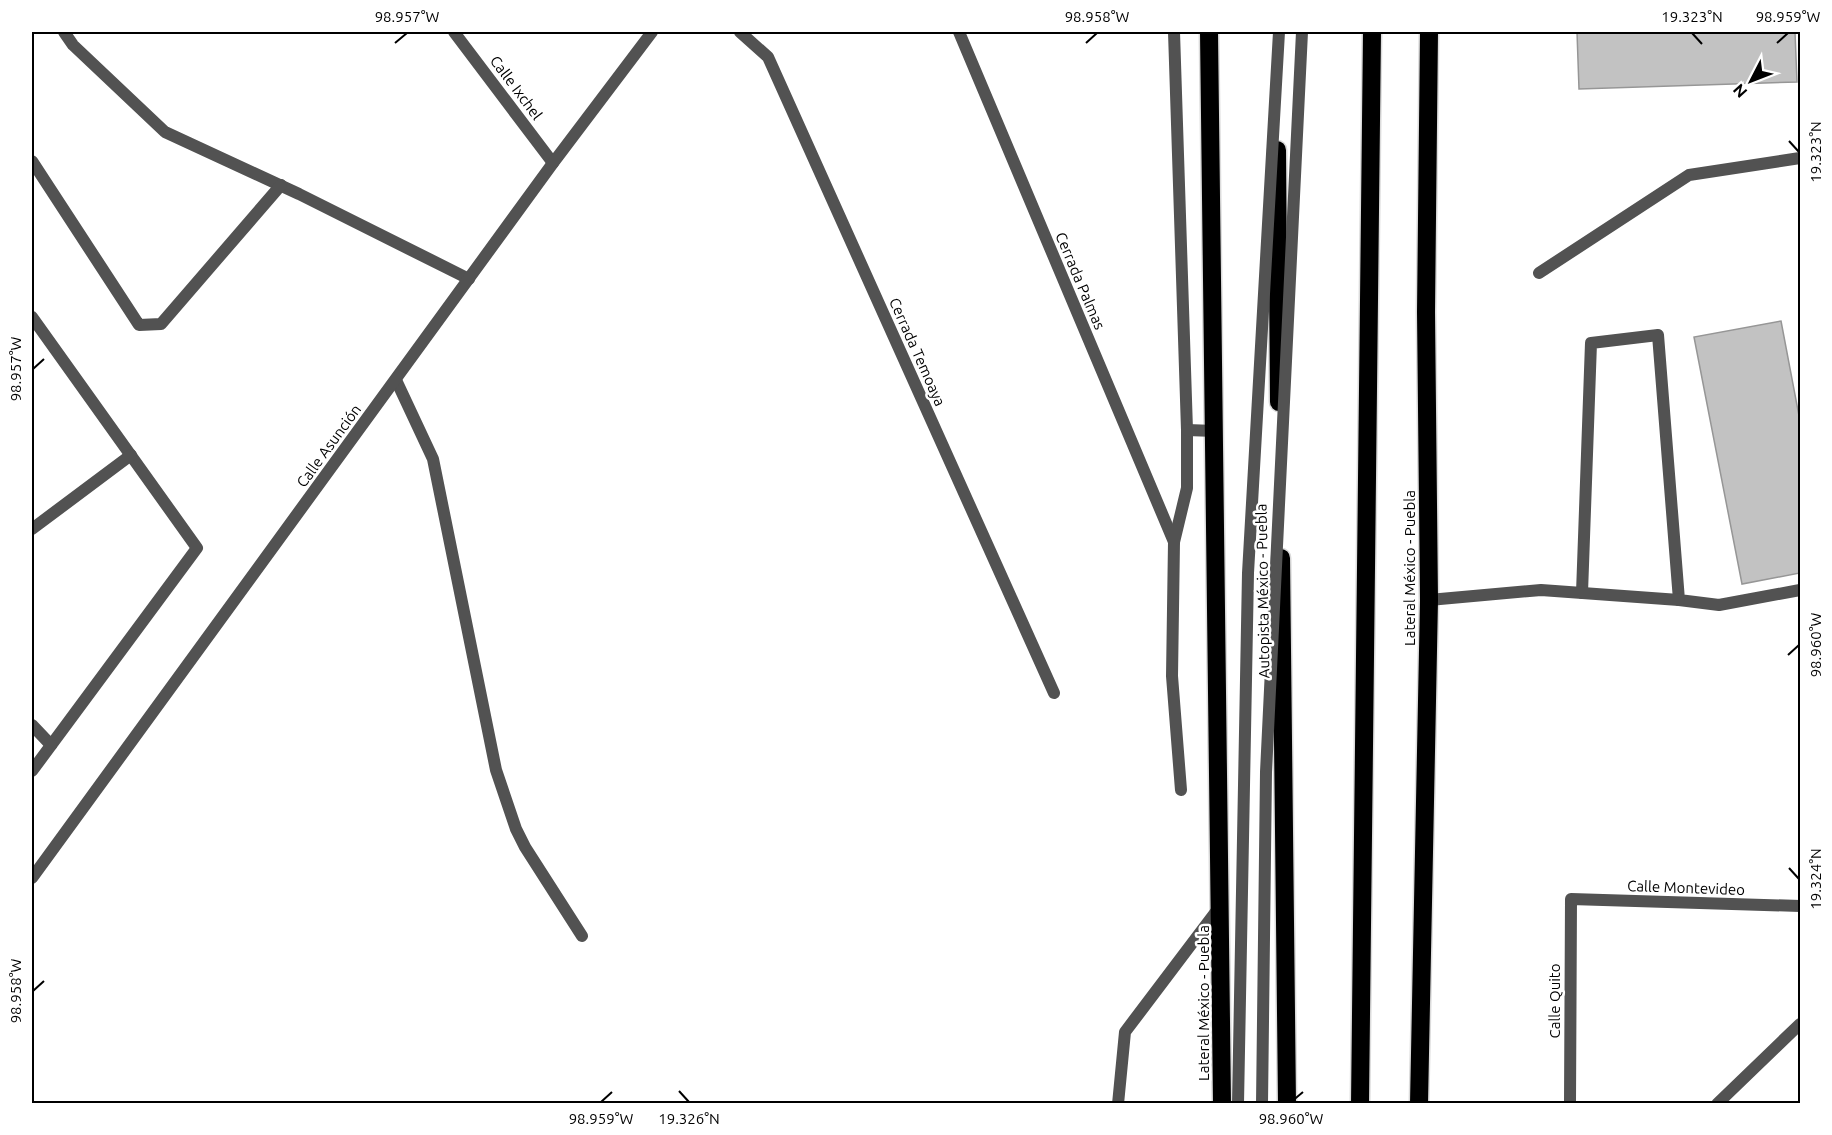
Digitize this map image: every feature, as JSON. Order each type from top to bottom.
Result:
[{"type":"highway","name":"Lateral México - Puebla","points":[[1209,32],[1222,1104]]},
{"type":"highway","name":"Autopista México - Puebla","points":[[1277,32],[1287,1104]]},
{"type":"highway","points":[[1360,1104],[1372,32]]},
{"type":"highway","name":"Lateral México - Puebla","points":[[1419,1104],[1429,600],[1426,312],[1429,32]]},
{"type":"street","points":[[64,32],[73,45],[165,132],[281,185],[469,279]]},
{"type":"street","name":"Calle Ixchel","points":[[454,32],[553,163]]},
{"type":"street","name":"Calle Asunción","points":[[32,878],[553,163],[652,32]]},
{"type":"street","name":"Cerrada Temoaya","points":[[740,32],[768,57],[1054,693]]},
{"type":"street","name":"Cerrada Palmas","points":[[959,32],[1174,542]]},
{"type":"street","points":[[1174,32],[1187,430],[1187,488],[1174,542],[1172,676],[1181,790]]},
{"type":"street","points":[[1238,1104],[1248,573],[1277,32]]},
{"type":"street","points":[[1262,1104],[1266,771],[1302,32]]},
{"type":"street","points":[[1539,273],[1689,175],[1800,158]]},
{"type":"street","points":[[32,160],[139,325],[161,324],[281,185]]},
{"type":"street","points":[[32,317],[197,548],[32,771]]},
{"type":"street","points":[[1582,593],[1591,343],[1658,335],[1679,600]]},
{"type":"street","points":[[396,380],[433,459],[499,780],[525,846],[582,936]]},
{"type":"street","points":[[1187,430],[1215,431]]},
{"type":"street","points":[[32,529],[131,455]]},
{"type":"street","points":[[1429,600],[1541,590],[1719,605],[1800,590]]},
{"type":"street","points":[[32,725],[51,745]]},
{"type":"street","name":"Calle Montevideo","points":[[1570,899],[1800,906]]},
{"type":"street","name":"Calle Quito","points":[[1570,899],[1570,1104]]},
{"type":"street","points":[[1118,1104],[1125,1032],[1221,904]]},
{"type":"street","points":[[1717,1104],[1800,1024]]},
{"type":"building","points":[[1577,32],[1795,32],[1797,82],[1579,89]]},
{"type":"building","points":[[1781,321],[1800,421],[1800,573],[1742,584],[1694,337]]}]
